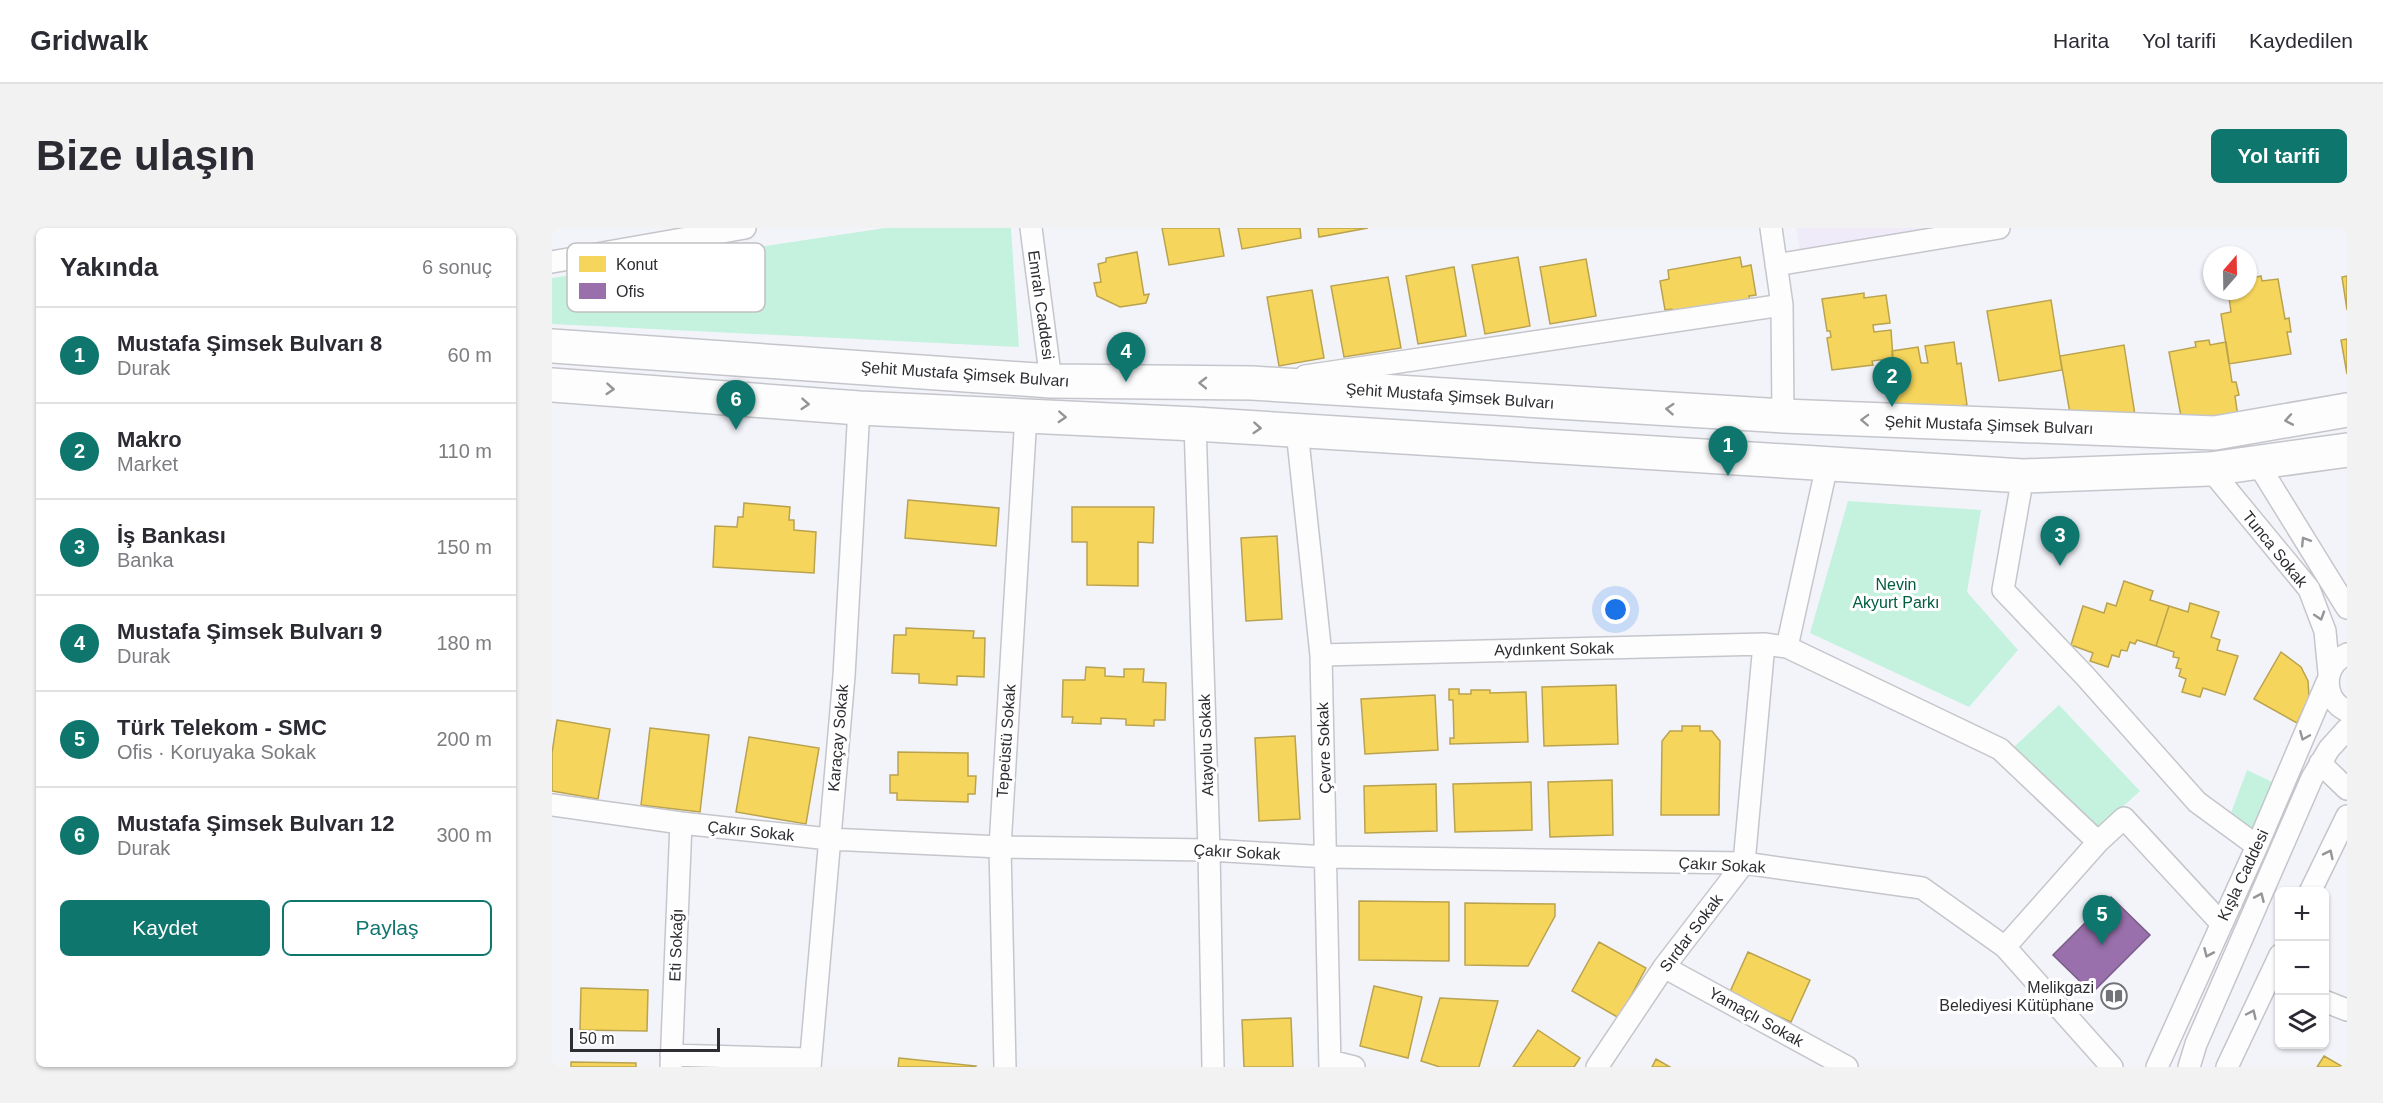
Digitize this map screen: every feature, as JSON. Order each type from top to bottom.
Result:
[{"type":"main road","name":"Şehit Mustafa Şimsek Bulvarı","points":[[552,346],[1051,381],[1252,383],[1783,416],[2215,433],[2347,410]]},
{"type":"main road","points":[[552,385],[859,408],[1195,424],[2023,476],[2210,469],[2347,450]]},
{"type":"street","points":[[660,243],[745,228]]},
{"type":"street","name":"Emrah Caddesi","points":[[1031,228],[1051,381]]},
{"type":"street","points":[[1771,228],[1782,305],[1783,416]]},
{"type":"street","points":[[1776,265],[1999,228]]},
{"type":"street","points":[[552,262],[567,259]]},
{"type":"street","points":[[1252,383],[1782,305]]},
{"type":"street","name":"Karaçay Sokak","points":[[809,1063],[844,676],[859,408]]},
{"type":"street","name":"Tepeüstü Sokak","points":[[1005,1067],[1000,847],[1026,415]]},
{"type":"street","name":"Atayolu Sokak","points":[[1195,424],[1209,850],[1213,1067]]},
{"type":"street","name":"Çevre Sokak","points":[[1297,431],[1321,655],[1330,1064]]},
{"type":"street","name":"Tunca Sokak","points":[[2258,464],[2347,608]]},
{"type":"street","points":[[1787,647],[1827,465]]},
{"type":"street","name":"Tunca Sokak","points":[[2210,469],[2309,589],[2316,602],[2325,631],[2328,678]]},
{"type":"street","points":[[2023,476],[2003,590],[2085,676],[2197,802],[2257,846]]},
{"type":"street","points":[[1744,863],[1764,644]]},
{"type":"street","name":"Aydınkent Sokak","points":[[1321,655],[1764,644],[1787,647],[2000,749],[2098,842]]},
{"type":"street","points":[[2347,654],[2333,664],[2328,678],[2334,701],[2347,711]]},
{"type":"street","name":"Kışla Caddesi","points":[[2157,1067],[2257,846],[2328,678]]},
{"type":"street","name":"Kışla Caddesi","points":[[2189,1067],[2196,1044],[2320,763],[2347,729]]},
{"type":"street","points":[[2320,763],[2347,789]]},
{"type":"street","name":"Çakır Sokak","points":[[552,805],[681,824],[829,839],[1000,847],[1209,850],[1327,857],[1744,863],[1922,888],[2005,946]]},
{"type":"street","points":[[2312,887],[2347,816]]},
{"type":"street","points":[[2112,1067],[2005,946],[2098,842],[2124,818],[2221,923]]},
{"type":"street","name":"Eti Sokağı","points":[[671,1061],[681,824]]},
{"type":"street","name":"Sırdar Sokak","points":[[1597,1067],[1664,967],[1744,863]]},
{"type":"street","name":"Yamaçlı Sokak","points":[[1664,967],[1847,1067]]},
{"type":"street","points":[[2227,1067],[2274,979]]},
{"type":"street","points":[[2329,1002],[2347,1010]]},
{"type":"street","points":[[671,1061],[809,1063]]},
{"type":"street","points":[[1330,1064],[1354,1067]]},
{"type":"shaded area","points":[[1796,228],[1987,228],[1801,256]]},
{"type":"green space","points":[[885,228],[1011,228],[1019,347],[552,324],[552,278],[567,276],[567,312],[765,312],[765,246]]},
{"type":"green space","name":"Nevin Akyurt Parkı","points":[[1848,501],[1981,510],[1967,592],[2018,650],[1969,707],[1810,633]]},
{"type":"green space","points":[[2059,705],[2140,791],[2094,833],[2014,747]]},
{"type":"green space","points":[[2247,770],[2279,785],[2255,843],[2226,826]]},
{"type":"building: Konut","points":[[1162,228],[1219,228],[1224,256],[1169,265]]},
{"type":"building: Konut","points":[[1238,228],[1300,228],[1301,238],[1242,249]]},
{"type":"building: Konut","points":[[1318,228],[1368,228],[1319,237]]},
{"type":"building: Konut","points":[[1137,252],[1144,295],[1149,294],[1146,303],[1120,307],[1097,296],[1094,283],[1101,282],[1098,264],[1106,262],[1106,258]]},
{"type":"building: Konut","points":[[1518,257],[1530,326],[1485,334],[1472,265]]},
{"type":"building: Konut","points":[[1740,257],[1742,267],[1751,265],[1756,295],[1749,296],[1750,302],[1673,315],[1672,309],[1665,310],[1660,281],[1669,279],[1668,270]]},
{"type":"building: Konut","points":[[1586,259],[1596,316],[1550,324],[1540,267]]},
{"type":"building: Konut","points":[[1454,267],[1466,336],[1418,344],[1406,276]]},
{"type":"building: Konut","points":[[2261,276],[2262,281],[2278,279],[2285,319],[2289,318],[2291,332],[2287,332],[2291,354],[2229,364],[2221,314],[2231,312],[2229,300],[2257,300],[2257,277]]},
{"type":"building: Konut","points":[[2347,276],[2347,310],[2342,277]]},
{"type":"building: Konut","points":[[1388,277],[1401,348],[1344,357],[1331,286]]},
{"type":"building: Konut","points":[[1312,290],[1324,358],[1279,366],[1267,297]]},
{"type":"building: Konut","points":[[1864,293],[1864,298],[1886,295],[1890,323],[1873,325],[1874,332],[1891,330],[1893,358],[1872,361],[1873,365],[1832,370],[1827,338],[1831,337],[1830,331],[1827,331],[1822,299]]},
{"type":"building: Konut","points":[[2051,300],[2062,370],[1999,381],[1987,311]]},
{"type":"building: Konut","points":[[2347,339],[2347,374],[2341,340]]},
{"type":"building: Konut","points":[[2209,340],[2210,345],[2226,342],[2232,382],[2236,382],[2239,395],[2235,396],[2238,417],[2183,427],[2169,352],[2196,347],[2195,342]]},
{"type":"building: Konut","points":[[1954,342],[1957,364],[1961,363],[1967,405],[1935,409],[1934,405],[1895,415],[1889,373],[1893,373],[1892,351],[1918,347],[1921,363],[1928,363],[1925,346]]},
{"type":"building: Konut","points":[[2124,345],[2135,415],[2072,425],[2060,356]]},
{"type":"building: Konut","points":[[908,500],[999,508],[996,546],[905,538]]},
{"type":"building: Konut","points":[[744,503],[790,507],[789,520],[794,520],[794,530],[816,532],[814,573],[713,567],[715,526],[737,527],[738,517],[743,517]]},
{"type":"building: Konut","points":[[1072,507],[1154,507],[1153,543],[1138,542],[1138,586],[1087,585],[1087,542],[1072,542]]},
{"type":"building: Konut","points":[[1277,536],[1282,619],[1246,621],[1241,538]]},
{"type":"building: Konut","points":[[2124,581],[2153,591],[2150,600],[2169,606],[2156,646],[2137,640],[2135,644],[2130,642],[2127,651],[2121,650],[2119,657],[2112,655],[2108,667],[2090,661],[2093,653],[2071,645],[2083,606],[2104,613],[2107,603],[2116,606]]},
{"type":"building: Konut","points":[[2190,603],[2219,612],[2211,637],[2220,640],[2217,650],[2238,656],[2225,695],[2203,688],[2200,697],[2182,692],[2186,679],[2179,676],[2181,669],[2176,668],[2179,658],[2173,657],[2174,652],[2156,646],[2169,606],[2188,612]]},
{"type":"building: Konut","points":[[906,628],[974,631],[973,638],[985,638],[984,677],[957,676],[957,685],[919,683],[919,674],[892,673],[894,635],[906,635]]},
{"type":"building: Konut","points":[[2281,652],[2301,667],[2308,681],[2309,697],[2297,723],[2254,699]]},
{"type":"building: Konut","points":[[1086,667],[1105,668],[1105,676],[1124,677],[1124,669],[1144,669],[1143,682],[1166,683],[1165,720],[1154,720],[1154,726],[1126,725],[1126,719],[1101,718],[1101,724],[1072,723],[1073,717],[1062,717],[1063,680],[1085,680]]},
{"type":"building: Konut","points":[[1616,685],[1618,744],[1544,746],[1542,687]]},
{"type":"building: Konut","points":[[1449,689],[1459,689],[1459,694],[1471,694],[1471,690],[1490,690],[1490,693],[1526,692],[1528,742],[1450,744],[1450,738],[1454,738],[1453,700],[1449,700]]},
{"type":"building: Konut","points":[[1435,695],[1438,750],[1365,754],[1361,699]]},
{"type":"building: Konut","points":[[557,720],[610,729],[598,799],[552,791],[552,753]]},
{"type":"building: Konut","points":[[1682,726],[1700,726],[1700,731],[1712,731],[1720,741],[1719,815],[1661,815],[1662,741],[1670,731],[1682,731]]},
{"type":"building: Konut","points":[[650,728],[709,735],[700,812],[641,805]]},
{"type":"building: Konut","points":[[1295,736],[1300,819],[1259,821],[1255,738]]},
{"type":"building: Konut","points":[[749,737],[819,748],[806,824],[736,812]]},
{"type":"building: Konut","points":[[898,752],[968,753],[968,776],[976,776],[975,794],[968,794],[968,802],[897,800],[897,793],[890,793],[890,775],[898,775]]},
{"type":"building: Konut","points":[[1612,780],[1613,835],[1550,837],[1548,782]]},
{"type":"building: Konut","points":[[1531,782],[1532,830],[1455,832],[1453,784]]},
{"type":"building: Konut","points":[[1436,784],[1437,831],[1365,833],[1364,786]]},
{"type":"building: Konut","points":[[1359,901],[1449,902],[1449,961],[1359,960]]},
{"type":"building: Konut","points":[[1465,903],[1555,904],[1555,916],[1528,966],[1465,965]]},
{"type":"building: Konut","points":[[1599,942],[1646,968],[1619,1018],[1572,991]]},
{"type":"building: Konut","points":[[1748,952],[1810,980],[1791,1022],[1729,994]]},
{"type":"building: Konut","points":[[1374,986],[1422,997],[1408,1058],[1360,1046]]},
{"type":"building: Konut","points":[[581,988],[648,990],[647,1031],[580,1030]]},
{"type":"building: Konut","points":[[1440,998],[1498,1001],[1479,1067],[1440,1067],[1421,1061]]},
{"type":"building: Konut","points":[[1291,1018],[1293,1067],[1244,1067],[1242,1020]]},
{"type":"building: Konut","points":[[1538,1030],[1580,1058],[1574,1067],[1513,1067]]},
{"type":"building: Konut","points":[[2324,1056],[2343,1067],[2317,1067]]},
{"type":"building: Konut","points":[[899,1058],[976,1066],[898,1067]]},
{"type":"building: Konut","points":[[1656,1059],[1670,1067],[1652,1067]]},
{"type":"building: Konut","points":[[571,1062],[636,1063],[636,1067],[571,1067]]},
{"type":"building: Ofis","points":[[2111,897],[2150,935],[2092,993],[2053,955]]},
{"type":"place","name":"Mustafa Şimsek Bulvarı 9","points":[[1126,382]]},
{"type":"place","name":"Makro","points":[[1892,407]]},
{"type":"place","name":"Mustafa Şimsek Bulvarı 12","points":[[736,430]]},
{"type":"place","name":"Mustafa Şimsek Bulvarı 8","points":[[1728,476]]},
{"type":"place","name":"İş Bankası","points":[[2060,566]]},
{"type":"place","name":"Türk Telekom - SMC","points":[[2102,945]]},
{"type":"place","name":"Melikgazi Belediyesi Kütüphane","points":[[2114,996]]}]
